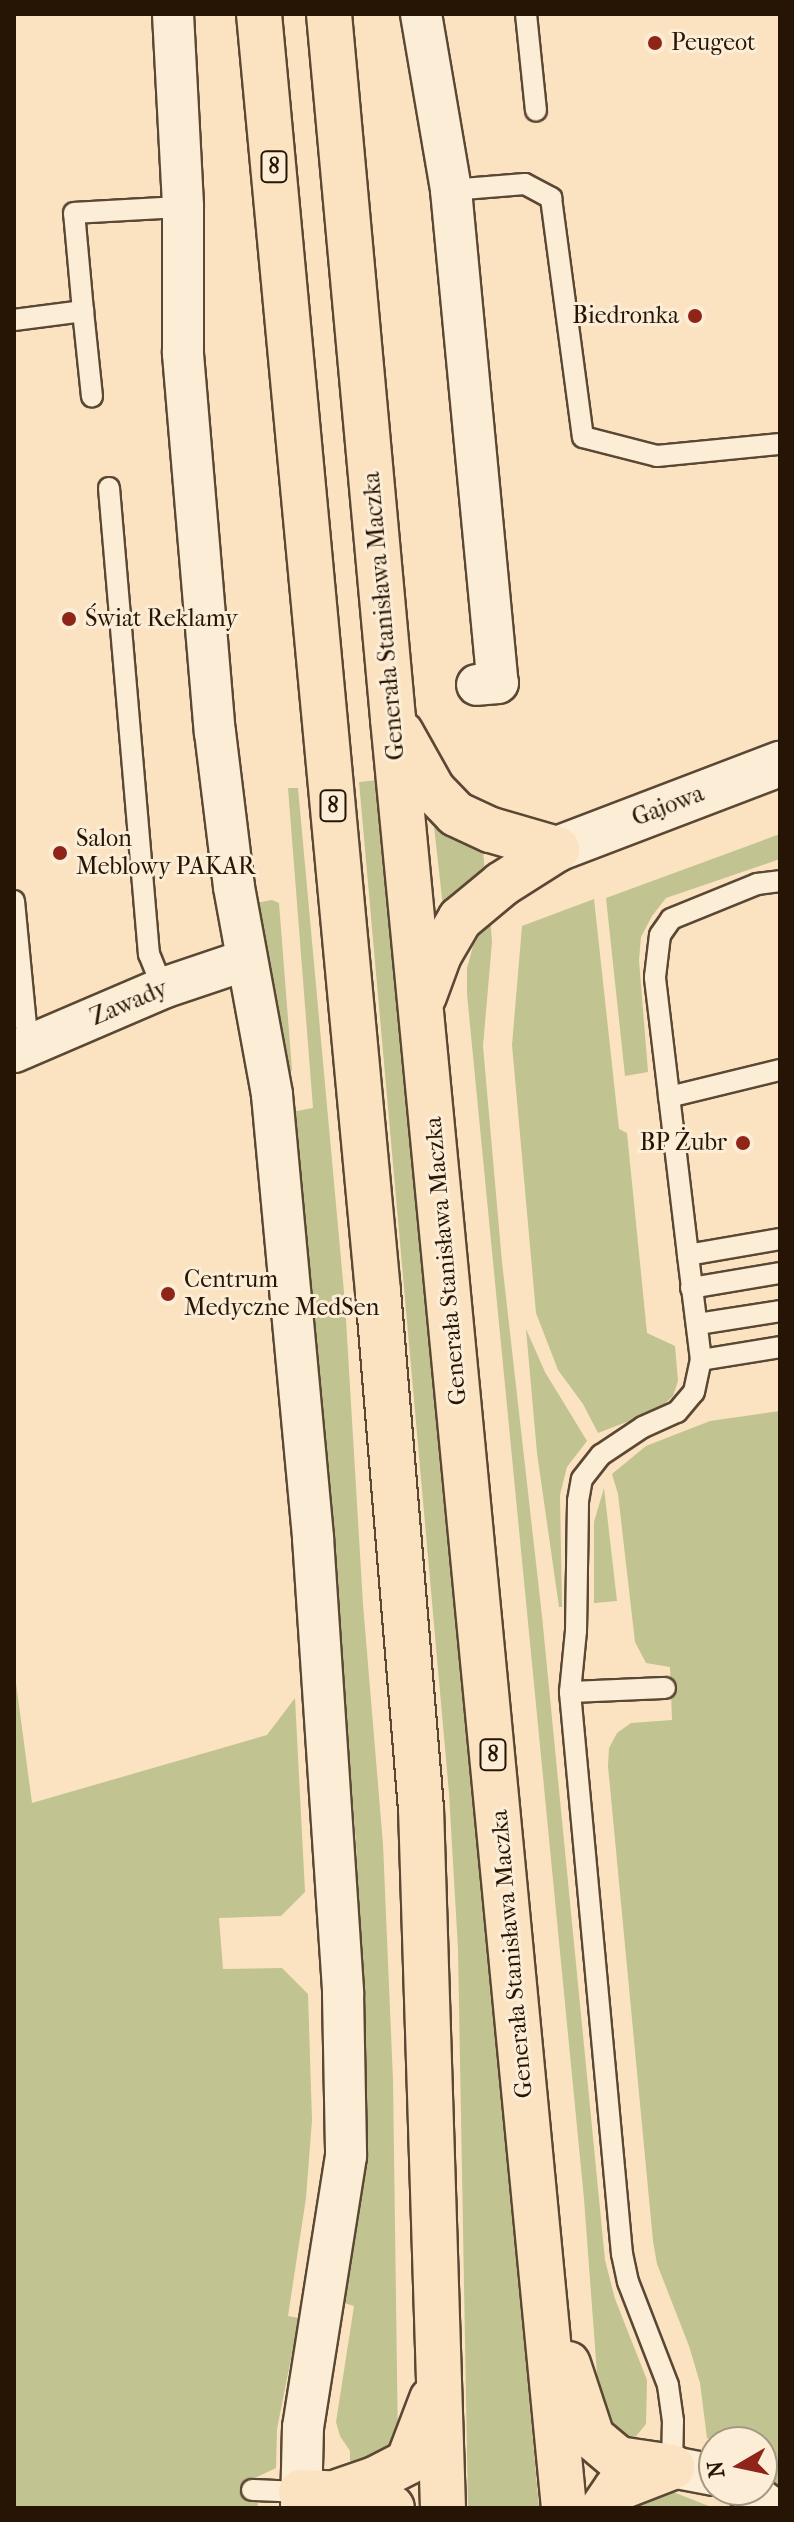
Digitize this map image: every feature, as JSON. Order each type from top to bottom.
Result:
[{"type":"highway","name":"8","points":[[259,14],[375,1260],[420,1792],[443,2508]]},
{"type":"highway","name":"Generała Stanisława Maczka","points":[[329,14],[393,719],[564,2508]]},
{"type":"highway","points":[[393,719],[433,790],[456,814],[491,830],[557,849]]},
{"type":"highway","points":[[422,1002],[439,955],[460,919],[502,884],[557,849]]},
{"type":"highway","points":[[543,2292],[592,2437],[618,2459],[672,2467]]},
{"type":"highway","points":[[314,2497],[375,2479],[408,2462],[419,2441],[440,2372]]},
{"type":"highway","points":[[603,2508],[616,2489],[672,2467]]},
{"type":"highway","points":[[314,2497],[368,2495],[392,2508]]},
{"type":"street","points":[[173,14],[183,207],[183,354],[215,732],[246,960],[272,1095],[307,1475],[343,1994],[346,2156],[303,2427],[314,2497]]},
{"type":"street","points":[[421,14],[451,190],[498,683],[477,685]]},
{"type":"street","name":"Gajowa","points":[[557,849],[780,764]]},
{"type":"street","name":"Zawady","points":[[21,1049],[163,988],[246,960]]},
{"type":"street","points":[[672,2467],[698,2472]]},
{"type":"lane","points":[[526,14],[536,110]]},
{"type":"lane","points":[[451,190],[525,184],[551,198],[583,437],[657,456],[780,444]]},
{"type":"lane","points":[[92,397],[74,213],[183,207]]},
{"type":"lane","points":[[14,320],[83,311]]},
{"type":"lane","points":[[109,488],[149,954],[163,988]]},
{"type":"lane","points":[[672,2467],[673,2421],[668,2385],[628,2282],[622,2254],[570,1692],[576,1631],[578,1501],[582,1479],[601,1455],[643,1427],[677,1412],[694,1392],[701,1360],[655,977],[660,935],[671,919],[757,884],[780,881]]},
{"type":"lane","points":[[14,901],[21,1049]]},
{"type":"lane","points":[[669,1097],[780,1070]]},
{"type":"lane","points":[[688,1255],[780,1239]]},
{"type":"lane","points":[[691,1288],[780,1273]]},
{"type":"lane","points":[[698,1324],[780,1311]]},
{"type":"lane","points":[[701,1360],[780,1347]]},
{"type":"lane","points":[[570,1692],[665,1688]]},
{"type":"lane","points":[[252,2490],[314,2497]]},
{"type":"green space","points":[[378,780],[539,2508],[468,2508],[458,1949],[449,1793],[359,782]]},
{"type":"green space","points":[[288,788],[298,788],[345,1303],[363,1604],[383,1844],[393,2080],[398,2445],[360,2464],[350,2461],[350,2451],[340,2436],[336,2422],[354,2306],[341,2302],[362,1996],[356,1843],[335,1567],[291,1112],[313,1108]]},
{"type":"green space","points":[[433,817],[483,849],[485,876],[444,916]]},
{"type":"green space","points":[[780,834],[780,859],[666,898],[652,916],[641,937],[639,960],[648,1072],[625,1076],[606,898]]},
{"type":"green space","points":[[594,899],[619,1129],[627,1133],[647,1333],[675,1346],[678,1381],[673,1396],[658,1410],[598,1433],[583,1404],[558,1370],[536,1313],[512,1045],[522,926]]},
{"type":"green space","points":[[272,900],[279,903],[292,1070],[286,1078],[256,903]]},
{"type":"green space","points":[[490,916],[492,942],[483,1046],[502,1262],[542,1616],[605,2260],[615,2299],[647,2380],[646,2424],[629,2445],[600,2414],[584,2199],[467,994],[467,968],[473,946]]},
{"type":"green space","points":[[526,1329],[545,1372],[587,1441],[567,1467],[560,1495],[562,1607],[559,1607],[537,1453]]},
{"type":"green space","points":[[780,1411],[780,2508],[728,2508],[778,2506],[778,2426],[705,2426],[700,2383],[689,2346],[657,2264],[608,1766],[609,1748],[617,1733],[631,1723],[672,1720],[670,1667],[646,1663],[635,1642],[618,1494],[612,1474],[646,1446],[710,1421]]},
{"type":"green space","points":[[604,1488],[617,1601],[594,1603],[594,1522]]},
{"type":"green space","points":[[14,1668],[32,1803],[267,1735],[295,1698],[305,1892],[281,1916],[219,1918],[223,1969],[282,1968],[308,1994],[312,2120],[306,2198],[288,2316],[299,2318],[277,2429],[276,2468],[253,2479],[258,2506],[263,2508],[14,2508]]},
{"type":"green space","points":[[673,2492],[698,2502],[698,2506],[714,2508],[629,2508],[659,2493]]},
{"type":"place","name":"Peugeot","points":[[655,43]]},
{"type":"place","name":"Biedronka","points":[[695,316]]},
{"type":"place","name":"Świat Reklamy","points":[[69,619]]},
{"type":"place","name":"Salon Meblowy PAKAR","points":[[60,853]]},
{"type":"place","name":"BP Żubr","points":[[743,1143]]},
{"type":"place","name":"Centrum Medyczne MedSen","points":[[168,1294]]}]
